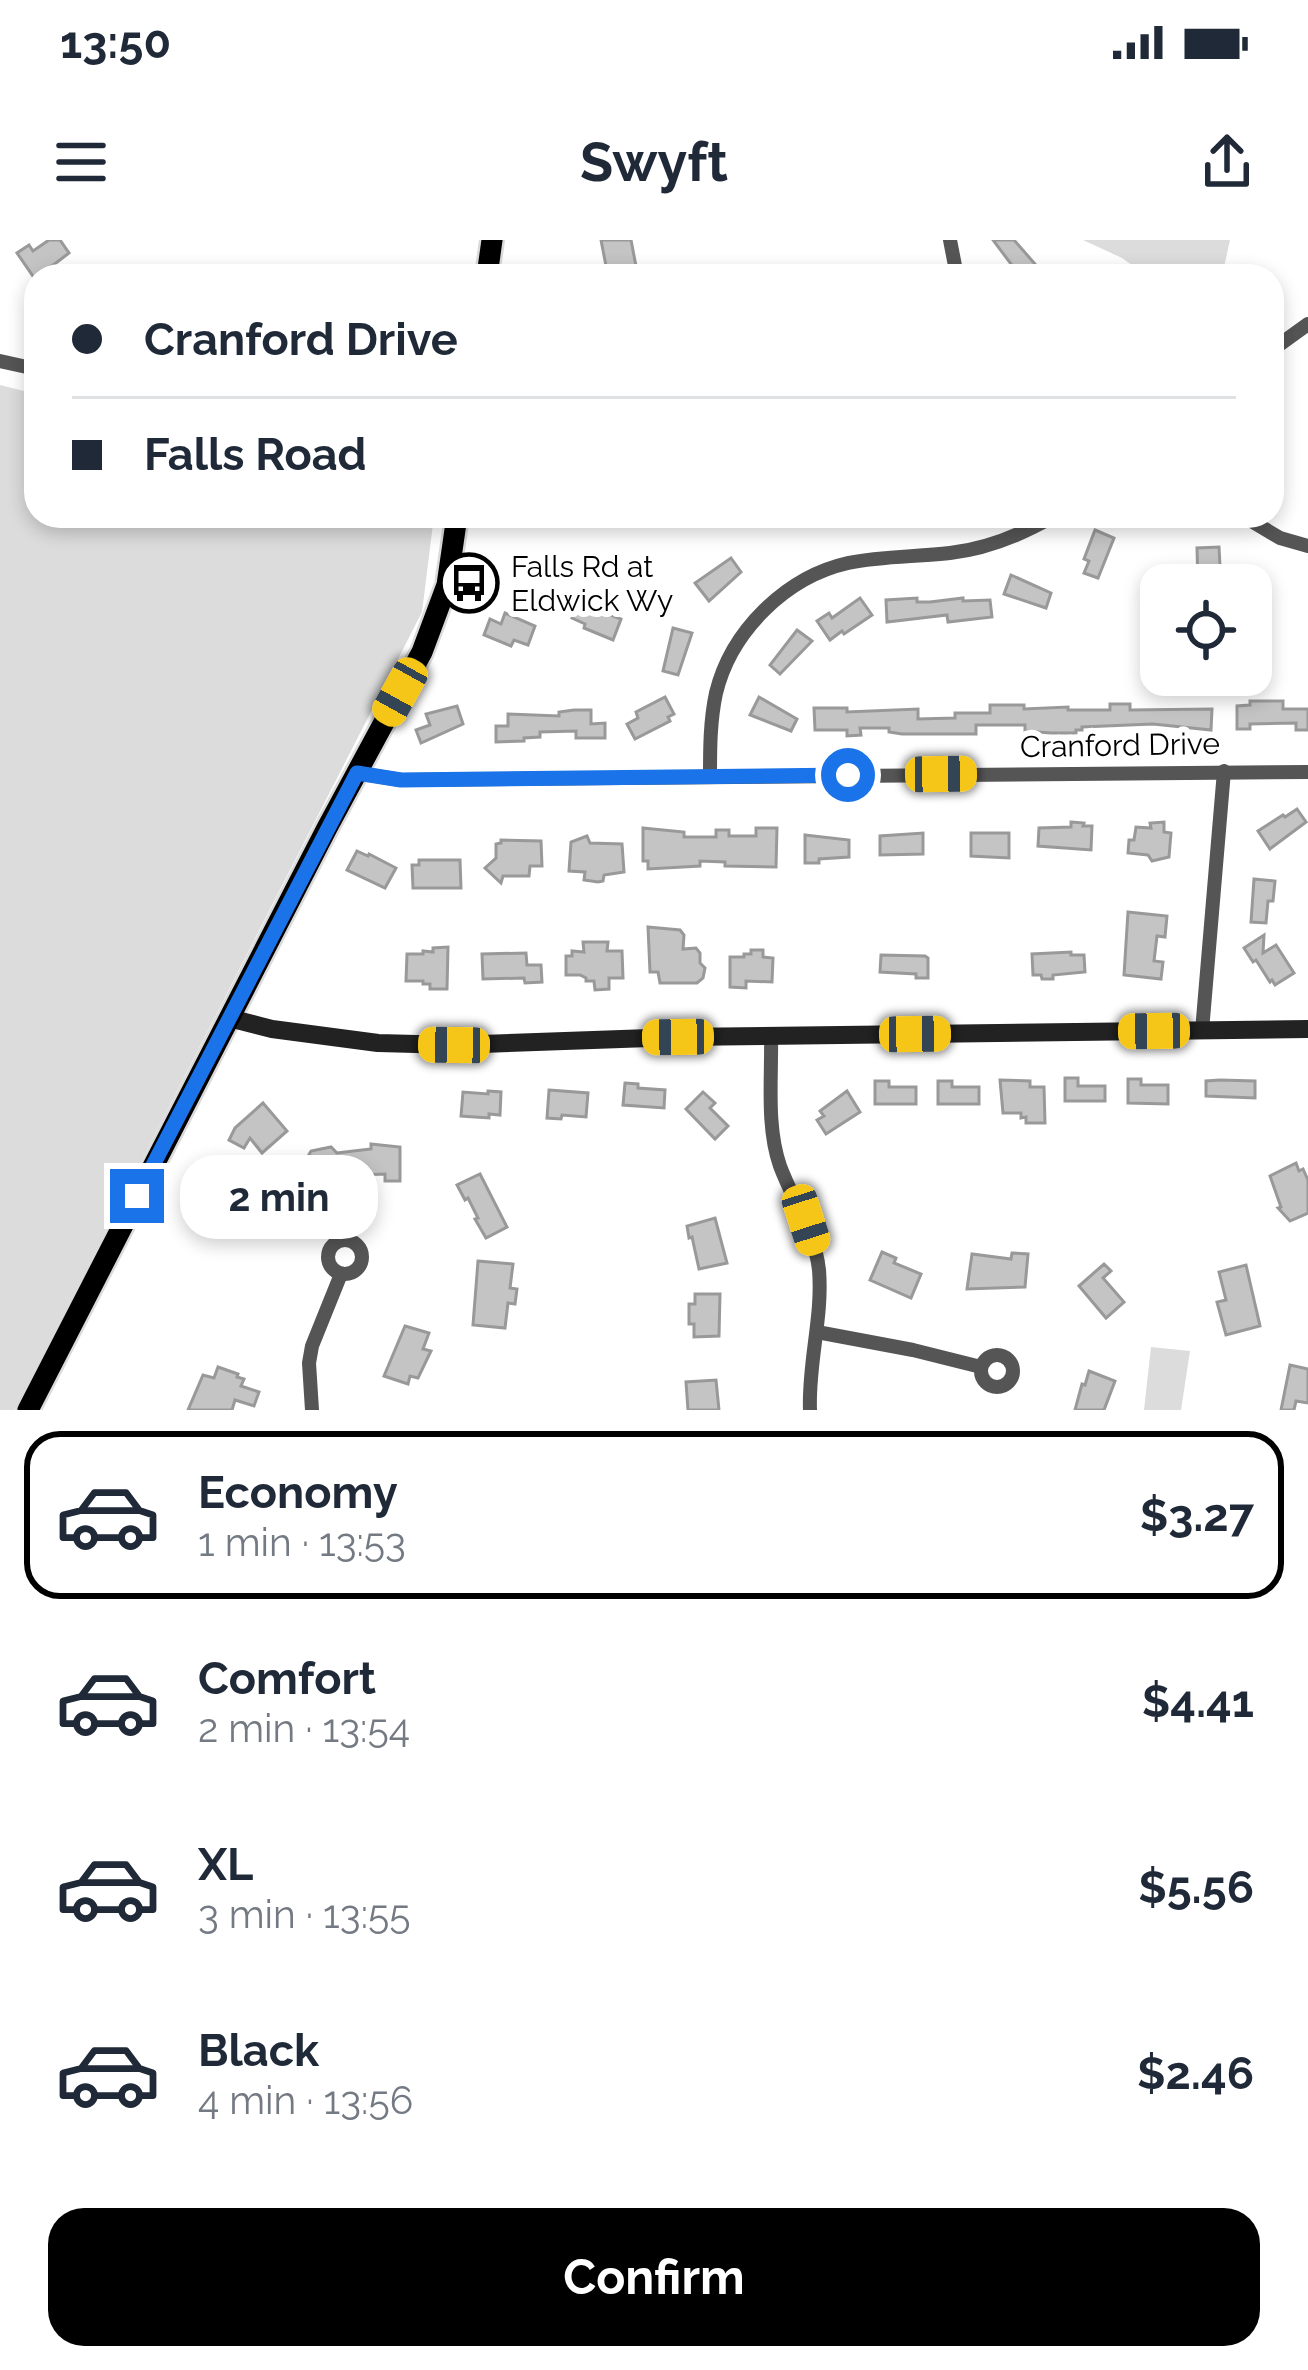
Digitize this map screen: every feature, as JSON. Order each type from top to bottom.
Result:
[{"type":"main road","points":[[28,1410],[422,652],[438,614],[456,528]]},
{"type":"street","points":[[710,776],[713,709],[724,668],[752,624],[780,596],[802,581],[847,564],[955,553],[989,546],[1033,528]]},
{"type":"street","points":[[1263,528],[1308,546]]},
{"type":"street","points":[[1202,1031],[1224,771]]},
{"type":"street","name":"Cranford Drive","points":[[357,773],[401,780],[1308,772]]},
{"type":"street","points":[[229,1018],[272,1029],[379,1043],[454,1045],[1308,1029]]},
{"type":"street","points":[[771,1036],[775,1144],[816,1252],[820,1302],[810,1410]]},
{"type":"street","points":[[312,1410],[312,1346],[341,1274]]},
{"type":"street","points":[[817,1332],[980,1367]]},
{"type":"shaded area","points":[[1083,240],[1230,240],[1225,264],[1130,264]]},
{"type":"shaded area","points":[[0,385],[24,391],[24,528],[432,528],[422,612],[14,1410],[0,1410]]},
{"type":"shaded area","points":[[1151,1347],[1190,1351],[1181,1410],[1144,1410]]},
{"type":"building","points":[[49,240],[60,240],[69,253],[55,264],[25,264],[17,253],[29,245],[33,251]]},
{"type":"building","points":[[601,240],[631,240],[636,264],[606,264]]},
{"type":"building","points":[[993,240],[1014,240],[1035,264],[1011,264]]},
{"type":"building","points":[[1095,530],[1114,538],[1098,578],[1084,573]]},
{"type":"building","points":[[1219,547],[1220,564],[1197,564],[1197,548]]},
{"type":"building","points":[[731,558],[741,572],[709,601],[695,583]]},
{"type":"building","points":[[1011,575],[1051,593],[1046,608],[1004,594]]},
{"type":"building","points":[[581,597],[595,602],[593,608],[621,619],[613,640],[572,618]]},
{"type":"building","points":[[860,598],[872,615],[830,640],[817,621],[829,613],[832,618]]},
{"type":"building","points":[[917,598],[917,602],[990,600],[992,617],[948,622],[947,615],[887,622],[886,600]]},
{"type":"building","points":[[505,613],[535,626],[528,645],[514,640],[511,646],[484,635],[490,619],[501,624]]},
{"type":"building","points":[[673,628],[692,633],[678,675],[663,671]]},
{"type":"building","points":[[797,630],[812,641],[780,674],[770,665]]},
{"type":"building","points":[[665,697],[674,714],[668,717],[670,721],[635,739],[627,724],[638,718],[636,712]]},
{"type":"building","points":[[759,697],[797,719],[791,731],[750,715]]},
{"type":"building","points":[[1250,701],[1283,701],[1283,709],[1308,709],[1308,730],[1296,730],[1296,723],[1250,724],[1250,729],[1237,729],[1237,706],[1250,705]]},
{"type":"building","points":[[1110,704],[1130,704],[1130,710],[1212,709],[1211,730],[1153,724],[1051,733],[1025,731],[1025,725],[976,725],[976,734],[902,734],[889,732],[889,728],[860,728],[861,735],[847,736],[847,730],[815,730],[814,708],[847,708],[847,712],[918,709],[918,719],[990,713],[990,705],[1110,710]]},
{"type":"building","points":[[457,706],[463,724],[421,743],[416,730],[430,725],[426,714]]},
{"type":"building","points":[[591,710],[591,724],[605,723],[605,738],[576,738],[576,731],[540,732],[540,737],[524,741],[496,742],[496,726],[508,726],[508,714],[559,716],[559,712]]},
{"type":"building","points":[[1297,809],[1306,822],[1270,849],[1258,831]]},
{"type":"building","points":[[1071,822],[1092,826],[1091,850],[1038,846],[1039,828],[1071,827]]},
{"type":"building","points":[[1164,822],[1164,832],[1171,833],[1169,857],[1152,861],[1148,855],[1128,853],[1136,827],[1151,828],[1150,823]]},
{"type":"building","points":[[643,828],[684,832],[684,837],[716,837],[716,830],[729,830],[729,836],[756,836],[756,828],[777,828],[776,867],[700,861],[700,866],[648,869],[648,861],[643,861]]},
{"type":"building","points":[[923,833],[923,854],[880,855],[880,836]]},
{"type":"building","points":[[971,833],[1009,833],[1009,858],[971,856]]},
{"type":"building","points":[[805,835],[849,840],[849,857],[805,863]]},
{"type":"building","points":[[587,836],[590,843],[622,844],[624,872],[604,875],[598,882],[584,880],[585,872],[569,871],[571,842]]},
{"type":"building","points":[[501,840],[541,841],[542,866],[530,866],[529,876],[503,876],[501,883],[485,868],[496,858],[496,844]]},
{"type":"building","points":[[357,851],[396,868],[385,888],[347,870]]},
{"type":"building","points":[[419,860],[460,860],[461,888],[413,888],[412,865],[419,865]]},
{"type":"building","points":[[1254,879],[1275,881],[1266,923],[1251,922]]},
{"type":"building","points":[[1128,912],[1167,916],[1165,937],[1157,936],[1154,961],[1163,962],[1161,979],[1124,975]]},
{"type":"building","points":[[648,927],[680,930],[683,949],[696,948],[700,953],[703,978],[697,983],[660,983],[658,972],[650,972]]},
{"type":"building","points":[[1264,935],[1263,953],[1276,945],[1294,973],[1275,985],[1244,948]]},
{"type":"building","points":[[583,942],[608,942],[607,951],[622,951],[623,978],[609,978],[609,989],[595,990],[594,981],[566,975],[566,956],[584,952]]},
{"type":"building","points":[[448,947],[447,989],[406,981],[407,954]]},
{"type":"building","points":[[751,950],[763,950],[763,957],[773,958],[772,982],[746,981],[746,988],[730,987],[730,957],[744,957]]},
{"type":"building","points":[[526,953],[527,965],[541,965],[542,982],[483,979],[482,954]]},
{"type":"building","points":[[1032,954],[1084,955],[1085,972],[1053,975],[1053,979],[1033,975]]},
{"type":"building","points":[[881,955],[925,956],[928,978],[880,972]]},
{"type":"building","points":[[1065,1078],[1078,1078],[1078,1086],[1105,1086],[1105,1101],[1065,1101]]},
{"type":"building","points":[[1128,1079],[1141,1079],[1141,1085],[1168,1085],[1168,1104],[1128,1103]]},
{"type":"building","points":[[1000,1080],[1030,1081],[1030,1087],[1044,1087],[1045,1123],[1026,1123],[1021,1113],[1003,1113]]},
{"type":"building","points":[[875,1081],[889,1081],[889,1087],[916,1087],[916,1104],[875,1104]]},
{"type":"building","points":[[938,1081],[952,1081],[952,1087],[979,1087],[979,1104],[938,1104]]},
{"type":"building","points":[[1206,1081],[1255,1081],[1255,1098],[1206,1096]]},
{"type":"building","points":[[625,1083],[665,1090],[664,1108],[623,1105]]},
{"type":"building","points":[[549,1090],[588,1093],[586,1117],[547,1118]]},
{"type":"building","points":[[847,1091],[860,1112],[826,1134],[817,1120],[824,1116],[820,1111]]},
{"type":"building","points":[[463,1092],[501,1092],[500,1115],[461,1116]]},
{"type":"building","points":[[703,1092],[715,1103],[710,1108],[728,1126],[715,1139],[686,1109]]},
{"type":"building","points":[[263,1103],[287,1131],[262,1153],[250,1138],[244,1148],[229,1140],[235,1128]]},
{"type":"building","points":[[371,1144],[400,1147],[400,1181],[385,1181],[385,1174],[296,1175],[295,1158],[307,1158],[311,1151],[331,1147],[337,1153],[371,1149]]},
{"type":"building","points":[[1296,1163],[1308,1180],[1308,1213],[1290,1221],[1278,1208],[1270,1176]]},
{"type":"building","points":[[480,1174],[507,1227],[486,1238],[457,1185]]},
{"type":"building","points":[[715,1218],[727,1263],[699,1269],[687,1226]]},
{"type":"building","points":[[882,1252],[896,1258],[894,1263],[921,1274],[911,1298],[870,1280]]},
{"type":"building","points":[[1012,1253],[1028,1254],[1025,1287],[967,1289],[972,1254],[1011,1259]]},
{"type":"building","points":[[478,1261],[513,1264],[510,1288],[517,1289],[515,1304],[508,1303],[505,1328],[473,1325]]},
{"type":"building","points":[[1104,1264],[1111,1271],[1103,1278],[1124,1302],[1106,1318],[1079,1286]]},
{"type":"building","points":[[1246,1265],[1260,1326],[1226,1335],[1217,1302],[1226,1300],[1219,1272]]},
{"type":"building","points":[[695,1294],[720,1294],[719,1336],[694,1337],[689,1304],[695,1304]]},
{"type":"building","points":[[405,1326],[429,1333],[423,1349],[431,1351],[418,1378],[410,1376],[408,1384],[384,1376]]},
{"type":"building","points":[[1290,1365],[1308,1369],[1308,1403],[1296,1401],[1294,1410],[1281,1410]]},
{"type":"building","points":[[218,1367],[238,1374],[244,1379],[241,1386],[259,1392],[254,1406],[235,1400],[232,1410],[188,1410],[203,1375],[214,1378]]},
{"type":"building","points":[[1089,1371],[1115,1381],[1104,1410],[1075,1410]]},
{"type":"building","points":[[716,1380],[719,1410],[688,1410],[686,1382]]},
{"type":"place","name":"Falls Rd at Eldwick Wy","points":[[469,583]]},
{"type":"route","points":[[137,1196],[357,773],[401,780],[848,775]]}]
